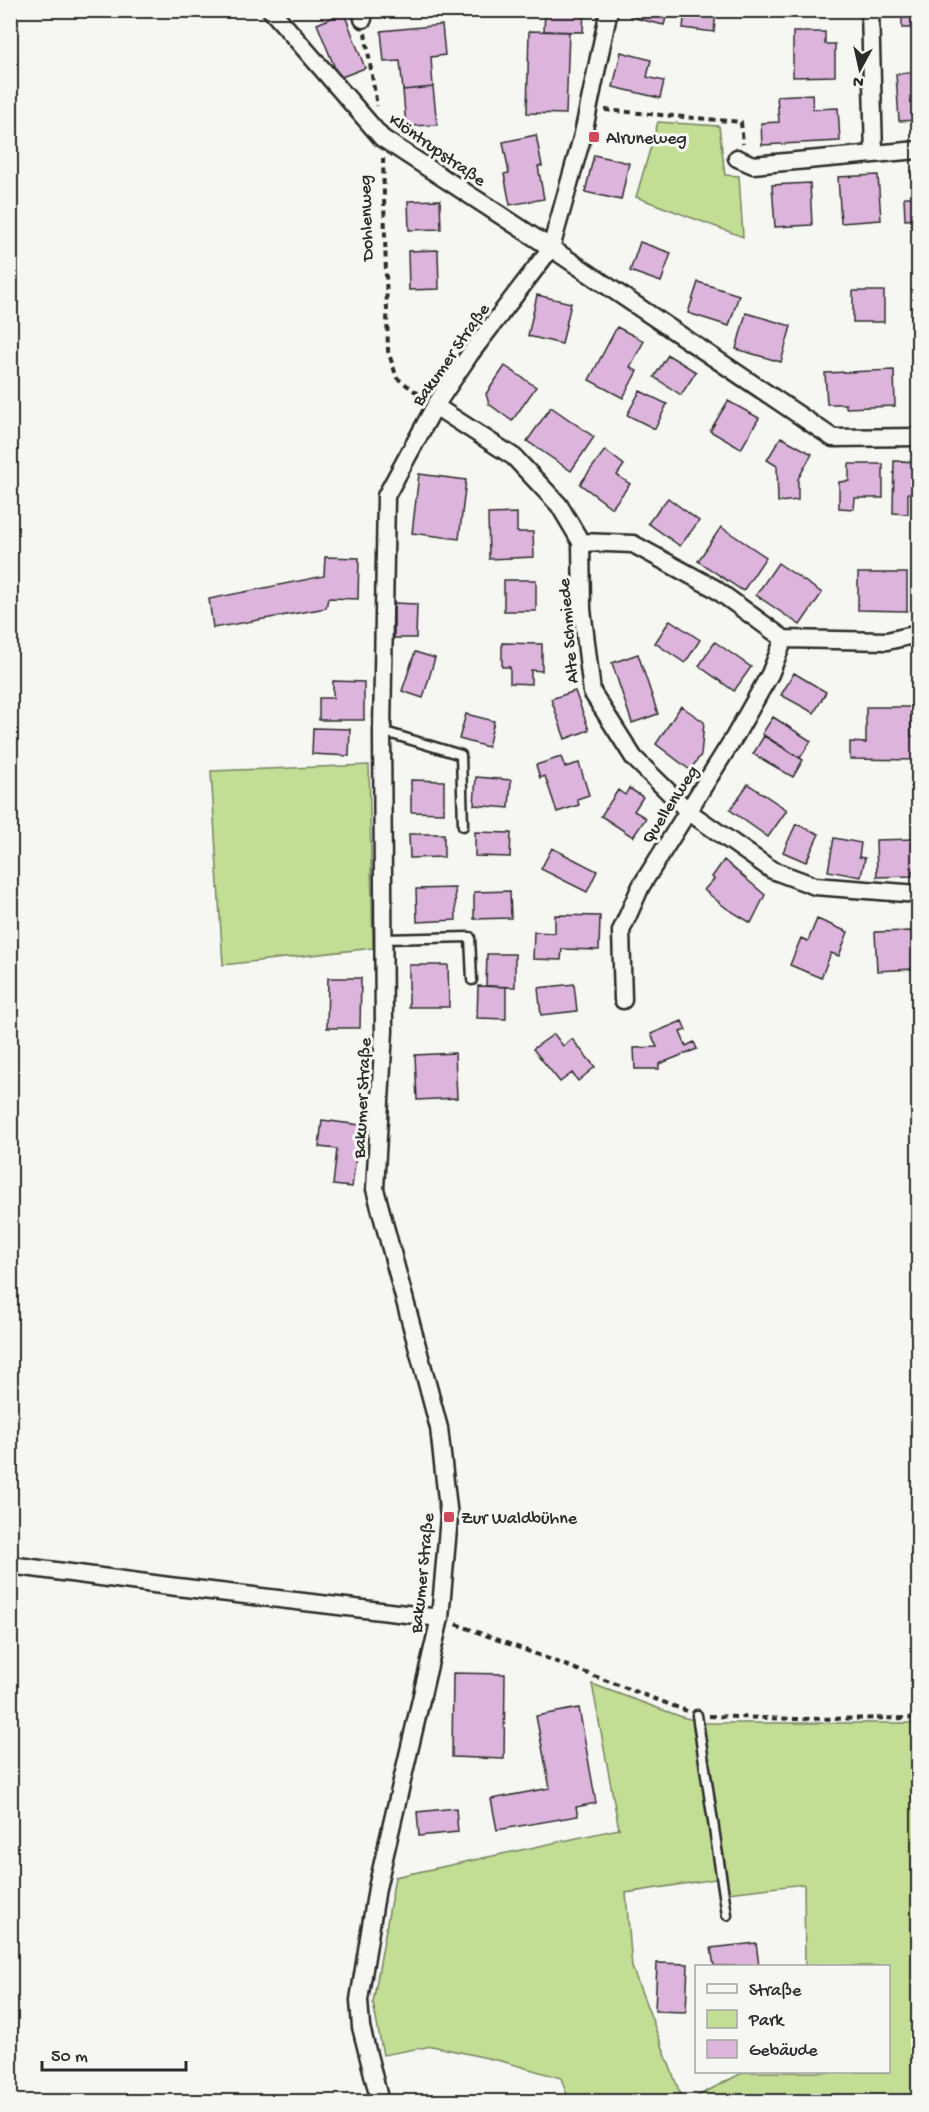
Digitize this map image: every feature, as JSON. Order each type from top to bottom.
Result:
[{"type":"street","name":"Klöntrupstraße","points":[[271,10],[382,138],[551,248]]},
{"type":"street","name":"Bakumer Straße","points":[[380,2102],[361,2027],[358,2000],[377,1888],[440,1618],[449,1517],[439,1428],[375,1189],[384,1031],[382,731],[386,495],[435,406],[551,248],[590,108],[609,10]]},
{"type":"street","points":[[870,10],[874,154]]},
{"type":"street","points":[[737,158],[753,165],[918,150]]},
{"type":"street","points":[[551,248],[833,438],[918,437]]},
{"type":"street","name":"Alte Schmiede","points":[[435,406],[514,457],[560,505],[580,542],[582,609],[592,692],[634,758],[689,812],[772,870],[815,886],[918,894]]},
{"type":"street","points":[[580,542],[633,544],[714,588],[784,639],[887,641],[918,634]]},
{"type":"street","name":"Quellenweg","points":[[623,1000],[621,931],[641,885],[735,736],[770,674],[784,639]]},
{"type":"street","points":[[10,1565],[180,1588],[440,1618]]},
{"type":"lane","points":[[382,731],[461,755],[463,826]]},
{"type":"lane","points":[[383,939],[471,937],[472,980]]},
{"type":"lane","points":[[697,1715],[727,1915]]},
{"type":"path","name":"Dohlenweg","points":[[362,15],[382,138],[388,351],[397,378],[435,406]]},
{"type":"path","points":[[590,108],[741,122],[744,142],[737,158]]},
{"type":"path","points":[[440,1618],[697,1715],[793,1719],[918,1718]]},
{"type":"green space","points":[[658,122],[719,126],[725,175],[739,176],[743,237],[636,197]]},
{"type":"green space","points":[[369,765],[373,948],[223,965],[211,771]]},
{"type":"green space","points":[[592,1684],[682,1717],[706,1723],[918,1723],[918,2101],[688,2101],[742,2073],[890,2073],[890,1965],[805,1965],[804,1884],[728,1893],[715,1879],[626,1893],[632,1967],[683,2101],[569,2101],[561,2078],[501,2061],[432,2046],[383,2055],[373,2003],[395,1877],[619,1829]]},
{"type":"building","points":[[545,10],[584,10],[583,32],[544,31]]},
{"type":"building","points":[[631,10],[668,10],[664,25],[630,17]]},
{"type":"building","points":[[685,10],[716,10],[714,32],[683,28]]},
{"type":"building","points":[[902,10],[918,10],[918,28],[902,28]]},
{"type":"building","points":[[344,13],[365,68],[339,78],[317,24]]},
{"type":"building","points":[[442,25],[445,55],[431,57],[433,87],[403,90],[400,61],[384,62],[381,31]]},
{"type":"building","points":[[529,31],[569,32],[566,114],[527,113]]},
{"type":"building","points":[[793,32],[825,32],[825,44],[835,44],[835,76],[793,77]]},
{"type":"building","points":[[621,52],[651,60],[647,77],[664,81],[660,98],[613,87]]},
{"type":"building","points":[[918,72],[918,120],[899,121],[896,74]]},
{"type":"building","points":[[433,87],[437,125],[406,126],[403,90]]},
{"type":"building","points":[[812,94],[813,109],[838,108],[840,141],[762,145],[761,123],[779,122],[777,96]]},
{"type":"building","points":[[536,135],[542,166],[538,166],[544,199],[510,205],[504,174],[509,173],[503,142]]},
{"type":"building","points":[[594,155],[629,163],[621,200],[585,192]]},
{"type":"building","points":[[912,171],[918,171],[918,219],[905,220],[904,197],[914,197]]},
{"type":"building","points":[[878,175],[881,220],[841,223],[838,177]]},
{"type":"building","points":[[810,183],[812,225],[775,227],[772,185]]},
{"type":"building","points":[[440,200],[441,229],[409,230],[408,201]]},
{"type":"building","points":[[640,242],[671,253],[661,282],[630,271]]},
{"type":"building","points":[[438,250],[439,289],[409,290],[408,251]]},
{"type":"building","points":[[698,282],[739,295],[729,326],[688,313]]},
{"type":"building","points":[[853,291],[884,291],[884,322],[853,322]]},
{"type":"building","points":[[537,295],[571,303],[562,344],[528,336]]},
{"type":"building","points":[[746,313],[791,326],[781,362],[736,349]]},
{"type":"building","points":[[617,327],[644,341],[630,367],[637,371],[623,398],[589,380]]},
{"type":"building","points":[[668,355],[696,372],[681,395],[654,377]]},
{"type":"building","points":[[505,366],[536,387],[512,421],[489,404],[486,394]]},
{"type":"building","points":[[894,370],[895,406],[846,408],[846,404],[827,404],[825,373]]},
{"type":"building","points":[[640,391],[667,404],[655,429],[627,415]]},
{"type":"building","points":[[728,401],[759,418],[741,449],[710,431]]},
{"type":"building","points":[[551,407],[594,437],[571,471],[527,441]]},
{"type":"building","points":[[781,437],[812,454],[798,479],[798,500],[778,502],[777,466],[767,460]]},
{"type":"building","points":[[605,450],[624,465],[617,475],[630,484],[612,508],[580,484]]},
{"type":"building","points":[[894,461],[918,462],[918,494],[908,493],[908,514],[893,513]]},
{"type":"building","points":[[849,464],[883,464],[883,498],[855,498],[854,509],[839,508],[839,482],[849,481]]},
{"type":"building","points":[[419,474],[466,480],[459,539],[412,533]]},
{"type":"building","points":[[668,498],[699,521],[680,546],[648,523]]},
{"type":"building","points":[[517,513],[517,532],[533,532],[534,557],[489,559],[488,514]]},
{"type":"building","points":[[721,527],[766,557],[743,591],[698,561]]},
{"type":"building","points":[[325,557],[359,558],[358,599],[328,598],[326,608],[213,628],[209,599],[324,576]]},
{"type":"building","points":[[778,563],[822,593],[800,625],[756,595]]},
{"type":"building","points":[[858,573],[907,573],[907,611],[858,610]]},
{"type":"building","points":[[504,580],[536,580],[536,611],[504,611]]},
{"type":"building","points":[[394,603],[417,604],[416,638],[394,638]]},
{"type":"building","points":[[670,620],[700,640],[685,663],[655,643]]},
{"type":"building","points":[[715,642],[751,667],[734,691],[699,666]]},
{"type":"building","points":[[502,643],[542,644],[542,671],[531,670],[531,684],[510,683],[510,667],[502,667]]},
{"type":"building","points":[[415,652],[435,658],[423,698],[402,691]]},
{"type":"building","points":[[638,654],[658,714],[632,723],[612,663]]},
{"type":"building","points":[[794,673],[826,692],[814,713],[781,695]]},
{"type":"building","points":[[333,681],[364,682],[364,720],[319,720],[319,698],[333,698]]},
{"type":"building","points":[[575,691],[589,730],[565,739],[551,699]]},
{"type":"building","points":[[681,706],[704,722],[701,755],[690,770],[656,744]]},
{"type":"building","points":[[866,707],[911,707],[911,736],[918,736],[918,760],[850,759],[850,742],[866,743]]},
{"type":"building","points":[[466,714],[494,721],[488,747],[459,739]]},
{"type":"building","points":[[773,717],[811,741],[800,758],[762,734]]},
{"type":"building","points":[[313,728],[350,729],[349,756],[312,754]]},
{"type":"building","points":[[764,736],[803,760],[793,777],[753,754]]},
{"type":"building","points":[[561,757],[565,767],[579,763],[589,795],[577,799],[579,805],[557,812],[545,776],[540,778],[536,765]]},
{"type":"building","points":[[476,777],[511,780],[509,808],[474,805]]},
{"type":"building","points":[[411,780],[444,781],[444,813],[411,812]]},
{"type":"building","points":[[748,784],[787,810],[768,837],[730,810]]},
{"type":"building","points":[[629,788],[643,797],[634,811],[646,818],[633,837],[601,816],[618,790],[625,795]]},
{"type":"building","points":[[796,824],[819,834],[806,862],[783,852]]},
{"type":"building","points":[[475,832],[511,833],[510,857],[475,856]]},
{"type":"building","points":[[409,834],[444,834],[444,857],[410,858]]},
{"type":"building","points":[[834,838],[861,843],[859,857],[865,858],[861,877],[828,871]]},
{"type":"building","points":[[915,839],[915,845],[918,845],[918,870],[912,871],[912,876],[877,877],[876,840]]},
{"type":"building","points":[[552,848],[597,871],[587,892],[541,869]]},
{"type":"building","points":[[724,860],[765,895],[751,923],[726,908],[704,890],[714,879],[712,877]]},
{"type":"building","points":[[455,888],[456,920],[417,922],[416,889]]},
{"type":"building","points":[[510,891],[511,918],[474,919],[474,892]]},
{"type":"building","points":[[555,915],[600,916],[599,950],[562,949],[561,960],[533,959],[534,932],[555,933]]},
{"type":"building","points":[[817,919],[848,932],[839,956],[831,953],[821,978],[790,965],[801,938],[808,941]]},
{"type":"building","points":[[913,931],[914,969],[877,971],[875,932]]},
{"type":"building","points":[[487,954],[515,954],[515,987],[486,986]]},
{"type":"building","points":[[409,965],[448,965],[449,1007],[409,1007]]},
{"type":"building","points":[[328,978],[361,978],[360,1028],[327,1028]]},
{"type":"building","points":[[574,984],[577,1011],[541,1015],[538,988]]},
{"type":"building","points":[[478,986],[506,987],[506,1019],[477,1018]]},
{"type":"building","points":[[682,1021],[686,1030],[680,1032],[686,1046],[694,1042],[697,1049],[659,1064],[659,1069],[635,1069],[634,1048],[657,1047],[651,1034]]},
{"type":"building","points":[[554,1034],[563,1046],[572,1039],[595,1067],[578,1081],[572,1073],[560,1082],[533,1049]]},
{"type":"building","points":[[455,1053],[457,1098],[417,1100],[415,1055]]},
{"type":"building","points":[[322,1120],[360,1125],[352,1187],[333,1185],[337,1149],[319,1147]]},
{"type":"building","points":[[453,1673],[505,1674],[504,1759],[452,1757]]},
{"type":"building","points":[[579,1708],[596,1803],[576,1807],[578,1816],[497,1830],[491,1799],[550,1788],[536,1716]]},
{"type":"building","points":[[456,1808],[458,1832],[419,1836],[417,1812]]},
{"type":"building","points":[[756,1943],[759,1965],[714,1965],[711,1948]]},
{"type":"building","points":[[657,1963],[688,1964],[686,2012],[655,2011]]},
{"type":"place","name":"Alruneweg","points":[[594,137]]},
{"type":"place","name":"Zur Waldbühne","points":[[449,1517]]}]
